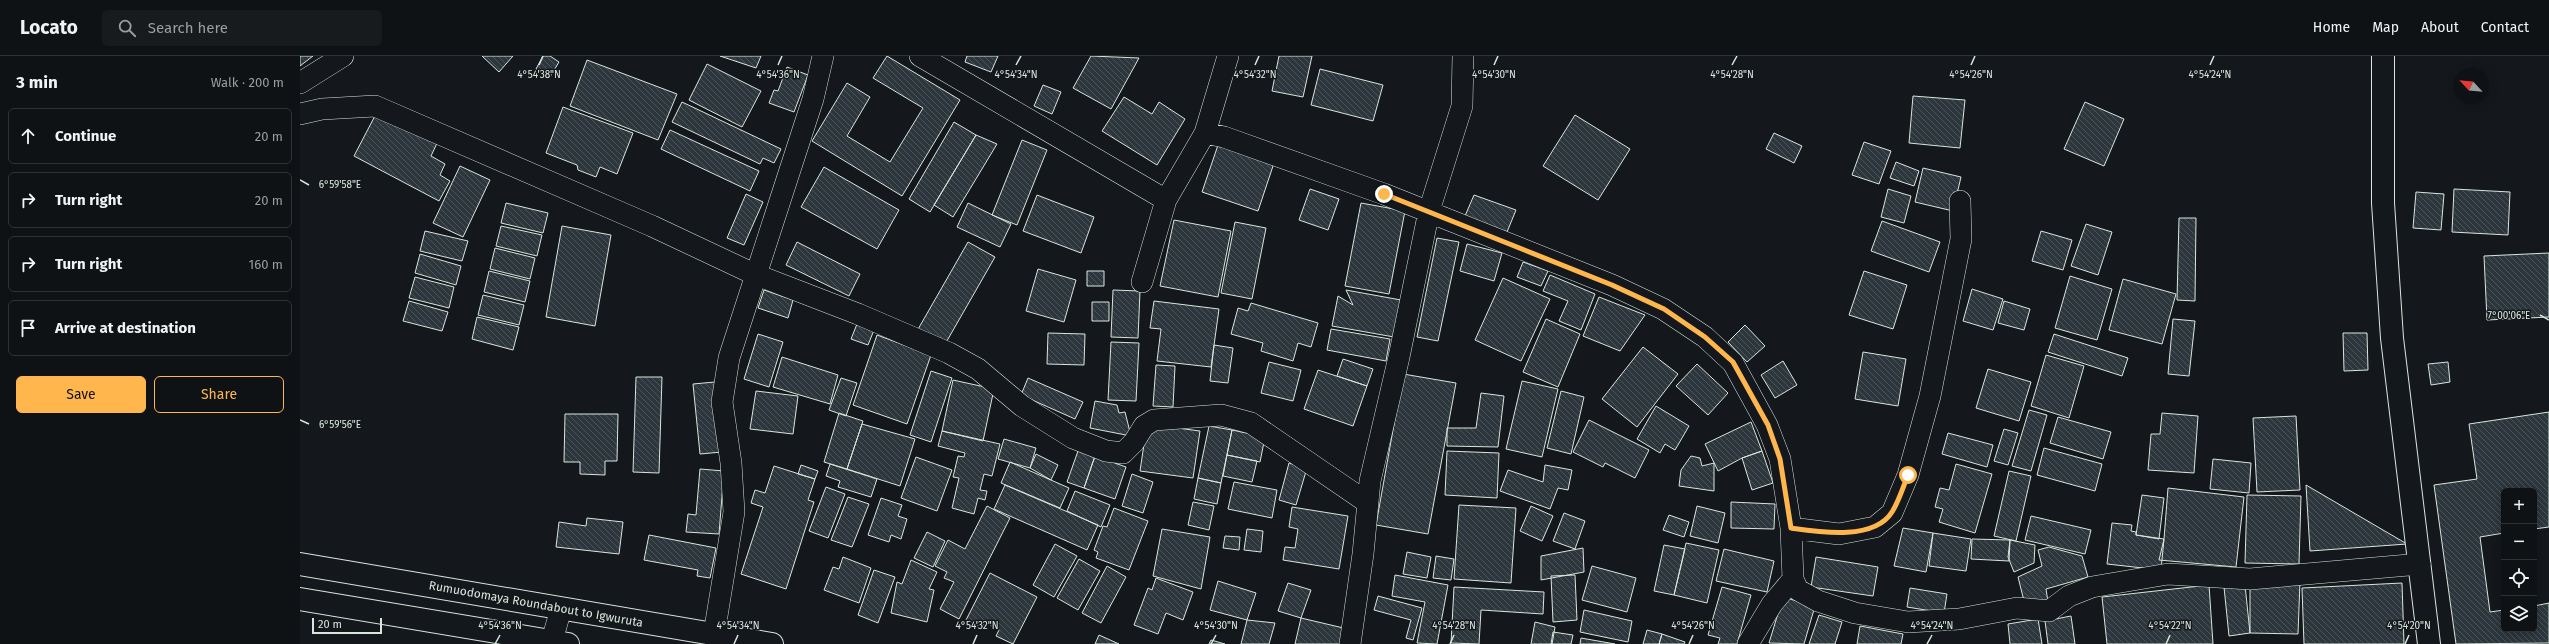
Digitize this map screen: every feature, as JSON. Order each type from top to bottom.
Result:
[{"type":"main road","points":[[2383,56],[2382,203],[2391,322],[2429,644]]},
{"type":"main road","name":"Rumuodomaya Roundabout to Igwuruta","points":[[300,564],[772,644]]},
{"type":"main road","points":[[300,599],[557,643]]},
{"type":"street","points":[[300,83],[343,56]]},
{"type":"street","points":[[714,634],[734,512],[722,402],[729,358],[754,274],[813,99],[823,56]]},
{"type":"street","points":[[920,56],[1166,200]]},
{"type":"street","points":[[1142,282],[1166,200],[1205,133],[1228,56]]},
{"type":"street","points":[[1350,644],[1370,481],[1399,357],[1429,211],[1462,106],[1463,56]]},
{"type":"street","points":[[300,114],[322,109],[375,106],[652,226],[754,274],[858,314],[949,353],[978,369],[1022,406],[1073,438],[1106,451],[1123,453],[1134,442],[1144,426],[1154,420],[1221,415],[1251,422],[1368,504]]},
{"type":"street","points":[[1205,133],[1298,163],[1429,211],[1619,288],[1664,309],[1716,347],[1733,362],[1768,425],[1780,459],[1791,528],[1793,579],[1798,590],[1818,602],[1855,613],[1908,622],[1959,620],[2017,608],[2049,610],[2069,596],[2092,587],[2168,574],[2250,579],[2420,564]]},
{"type":"street","points":[[1791,528],[1839,534],[1875,527],[1892,513],[1908,475],[1930,396],[1961,239],[1960,201]]},
{"type":"street","points":[[1748,644],[1772,604],[1793,579]]},
{"type":"street","points":[[557,643],[562,609]]},
{"type":"building","points":[[300,56],[313,56],[300,66]]},
{"type":"building","points":[[482,56],[513,56],[499,72]]},
{"type":"building","points":[[543,56],[550,56],[559,62],[550,77],[536,69]]},
{"type":"building","points":[[720,56],[761,56],[756,68]]},
{"type":"building","points":[[887,56],[960,100],[902,196],[812,141],[847,83],[870,97],[847,136],[890,162],[923,108],[873,78]]},
{"type":"building","points":[[967,56],[998,56],[991,72],[965,62]]},
{"type":"building","points":[[1091,56],[1139,58],[1111,109],[1073,88]]},
{"type":"building","points":[[1279,56],[1312,56],[1303,97],[1272,91]]},
{"type":"building","points":[[587,60],[677,94],[658,140],[570,106]]},
{"type":"building","points":[[707,64],[761,91],[742,127],[689,100]]},
{"type":"building","points":[[787,67],[808,75],[794,112],[769,103],[774,90],[778,91]]},
{"type":"building","points":[[1320,69],[1383,85],[1373,121],[1311,105]]},
{"type":"building","points":[[1043,85],[1061,92],[1052,114],[1034,106]]},
{"type":"building","points":[[1913,96],[1965,100],[1960,148],[1909,143]]},
{"type":"building","points":[[1124,97],[1152,114],[1159,102],[1185,119],[1157,165],[1102,131]]},
{"type":"building","points":[[682,102],[781,149],[774,163],[763,158],[760,164],[672,122]]},
{"type":"building","points":[[2085,102],[2124,119],[2104,166],[2064,149]]},
{"type":"building","points":[[563,107],[633,133],[617,174],[600,167],[596,177],[578,170],[577,165],[546,153]]},
{"type":"building","points":[[378,110],[438,141],[431,156],[445,164],[440,175],[450,181],[439,201],[354,156]]},
{"type":"building","points":[[1575,115],[1630,149],[1598,200],[1543,166]]},
{"type":"building","points":[[954,122],[976,135],[930,212],[909,199]]},
{"type":"building","points":[[670,130],[759,171],[750,191],[661,149]]},
{"type":"building","points":[[1774,133],[1802,146],[1794,163],[1766,149]]},
{"type":"building","points":[[976,135],[997,144],[953,217],[934,205]]},
{"type":"building","points":[[1022,140],[1047,150],[1017,225],[992,215]]},
{"type":"building","points":[[1864,142],[1891,151],[1879,184],[1852,175]]},
{"type":"building","points":[[1218,145],[1274,163],[1258,211],[1202,192]]},
{"type":"building","points":[[1896,162],[1919,171],[1914,186],[1890,178]]},
{"type":"building","points":[[460,166],[490,180],[463,237],[433,223]]},
{"type":"building","points":[[824,167],[899,210],[877,249],[801,207]]},
{"type":"building","points":[[1923,168],[1961,177],[1953,211],[1915,202]]},
{"type":"building","points":[[1310,189],[1339,199],[1328,230],[1299,220]]},
{"type":"building","points":[[1888,189],[1911,196],[1904,223],[1881,217]]},
{"type":"building","points":[[2454,189],[2510,192],[2508,235],[2452,232]]},
{"type":"building","points":[[2416,192],[2444,194],[2441,230],[2413,228]]},
{"type":"building","points":[[746,194],[763,202],[744,245],[727,238]]},
{"type":"building","points":[[1037,195],[1094,217],[1081,253],[1023,231]]},
{"type":"building","points":[[1474,195],[1516,210],[1507,232],[1465,216]]},
{"type":"building","points":[[506,203],[548,213],[543,233],[501,223]]},
{"type":"building","points":[[968,203],[1011,224],[1000,247],[957,227]]},
{"type":"building","points":[[1361,203],[1405,211],[1389,294],[1345,286]]},
{"type":"building","points":[[2179,218],[2196,218],[2195,301],[2177,300]]},
{"type":"building","points":[[1174,220],[1231,231],[1218,297],[1160,286]]},
{"type":"building","points":[[1882,221],[1940,242],[1929,272],[1871,251]]},
{"type":"building","points":[[1235,222],[1266,228],[1252,299],[1221,293]]},
{"type":"building","points":[[2086,224],[2112,232],[2098,275],[2071,266]]},
{"type":"building","points":[[501,226],[542,235],[537,256],[496,246]]},
{"type":"building","points":[[562,226],[611,235],[595,326],[546,317]]},
{"type":"building","points":[[425,231],[468,241],[462,261],[420,251]]},
{"type":"building","points":[[2041,231],[2072,240],[2063,270],[2032,261]]},
{"type":"building","points":[[1437,238],[1459,242],[1438,341],[1417,337]]},
{"type":"building","points":[[797,242],[860,274],[849,296],[786,265]]},
{"type":"building","points":[[968,242],[995,257],[944,346],[917,331]]},
{"type":"building","points":[[1467,244],[1502,253],[1494,281],[1460,271]]},
{"type":"building","points":[[495,248],[535,258],[530,279],[490,269]]},
{"type":"building","points":[[2549,253],[2549,317],[2487,320],[2484,256]]},
{"type":"building","points":[[420,254],[461,266],[456,285],[415,273]]},
{"type":"building","points":[[1523,262],[1548,271],[1541,286],[1517,277]]},
{"type":"building","points":[[1038,269],[1076,280],[1064,322],[1026,311]]},
{"type":"building","points":[[489,271],[530,281],[525,302],[484,292]]},
{"type":"building","points":[[1087,271],[1104,271],[1104,286],[1087,286]]},
{"type":"building","points":[[1864,271],[1907,285],[1893,329],[1849,315]]},
{"type":"building","points":[[1550,275],[1595,294],[1581,330],[1559,321],[1568,301],[1543,291]]},
{"type":"building","points":[[2070,276],[2112,289],[2097,340],[2055,328]]},
{"type":"building","points":[[415,277],[454,287],[449,308],[409,298]]},
{"type":"building","points":[[1503,278],[1550,299],[1521,361],[1475,340]]},
{"type":"building","points":[[2123,279],[2176,294],[2162,344],[2109,330]]},
{"type":"building","points":[[1972,289],[2003,299],[1993,330],[1963,321]]},
{"type":"building","points":[[764,290],[793,300],[788,318],[758,308]]},
{"type":"building","points":[[1113,290],[1140,291],[1138,338],[1111,337]]},
{"type":"building","points":[[1346,290],[1401,300],[1394,337],[1332,326],[1338,296],[1353,305]]},
{"type":"building","points":[[483,295],[524,305],[519,325],[478,315]]},
{"type":"building","points":[[1599,297],[1645,315],[1620,351],[1583,336]]},
{"type":"building","points":[[409,301],[448,312],[442,331],[403,321]]},
{"type":"building","points":[[1154,301],[1219,309],[1211,367],[1157,361],[1161,329],[1150,328]]},
{"type":"building","points":[[2004,301],[2030,309],[2024,330],[1998,323]]},
{"type":"building","points":[[1092,302],[1109,302],[1109,321],[1092,321]]},
{"type":"building","points":[[1251,303],[1318,323],[1311,347],[1298,343],[1293,361],[1261,351],[1263,343],[1231,334],[1238,308],[1248,311]]},
{"type":"building","points":[[477,317],[519,327],[513,350],[472,339]]},
{"type":"building","points":[[1546,319],[1580,334],[1558,387],[1523,372]]},
{"type":"building","points":[[2173,319],[2195,321],[2189,376],[2168,374]]},
{"type":"building","points":[[857,324],[874,330],[868,345],[851,339]]},
{"type":"building","points":[[1745,325],[1765,346],[1747,362],[1728,342]]},
{"type":"building","points":[[1331,329],[1390,339],[1386,361],[1327,350]]},
{"type":"building","points":[[1048,333],[1085,334],[1084,365],[1047,364]]},
{"type":"building","points":[[2343,333],[2367,333],[2368,370],[2344,371]]},
{"type":"building","points":[[758,334],[783,342],[769,387],[744,379]]},
{"type":"building","points":[[2054,334],[2128,358],[2122,376],[2048,352]]},
{"type":"building","points":[[877,335],[931,355],[907,424],[853,405]]},
{"type":"building","points":[[1111,342],[1139,343],[1136,401],[1108,400]]},
{"type":"building","points":[[1214,345],[1233,348],[1228,383],[1210,381]]},
{"type":"building","points":[[1643,347],[1678,374],[1637,427],[1602,399]]},
{"type":"building","points":[[1863,352],[1906,359],[1898,406],[1855,399]]},
{"type":"building","points":[[2046,355],[2084,366],[2069,418],[2031,406]]},
{"type":"building","points":[[782,357],[838,375],[830,404],[773,387]]},
{"type":"building","points":[[1343,359],[1373,369],[1367,386],[1337,376]]},
{"type":"building","points":[[1783,361],[1797,385],[1775,398],[1761,375]]},
{"type":"building","points":[[1269,362],[1301,370],[1293,401],[1261,393]]},
{"type":"building","points":[[2448,362],[2450,382],[2431,385],[2428,364]]},
{"type":"building","points":[[1697,364],[1728,393],[1708,415],[1676,386]]},
{"type":"building","points":[[1156,365],[1175,366],[1173,407],[1153,406]]},
{"type":"building","points":[[1988,369],[2031,382],[2019,421],[1976,408]]},
{"type":"building","points":[[1318,370],[1367,386],[1353,426],[1304,409]]},
{"type":"building","points":[[931,371],[952,378],[931,442],[910,435]]},
{"type":"building","points":[[1403,374],[1456,383],[1428,534],[1376,525]]},
{"type":"building","points":[[636,377],[662,377],[659,473],[633,472]]},
{"type":"building","points":[[841,378],[857,383],[846,416],[829,410]]},
{"type":"building","points":[[1028,378],[1083,402],[1075,419],[1021,395]]},
{"type":"building","points":[[953,380],[994,389],[983,441],[942,431]]},
{"type":"building","points":[[1522,381],[1558,389],[1542,457],[1506,449]]},
{"type":"building","points":[[715,382],[722,452],[700,454],[693,384]]},
{"type":"building","points":[[756,391],[798,396],[793,434],[750,429]]},
{"type":"building","points":[[1561,391],[1584,397],[1571,454],[1547,448]]},
{"type":"building","points":[[1481,393],[1504,396],[1498,447],[1447,446],[1447,428],[1476,428]]},
{"type":"building","points":[[1095,401],[1117,405],[1119,413],[1125,412],[1131,436],[1090,428]]},
{"type":"building","points":[[1656,406],[1689,426],[1675,450],[1665,444],[1660,453],[1637,439]]},
{"type":"building","points":[[2029,410],[2047,415],[2031,471],[2012,466]]},
{"type":"building","points":[[2549,412],[2549,527],[2537,529],[2537,488],[2501,488],[2501,534],[2480,537],[2490,612],[2501,610],[2501,632],[2537,632],[2537,605],[2549,603],[2549,643],[2456,644],[2434,485],[2477,479],[2469,424]]},
{"type":"building","points":[[839,413],[863,421],[847,469],[824,462]]},
{"type":"building","points":[[2162,413],[2198,416],[2194,473],[2148,470],[2151,434],[2160,434]]},
{"type":"building","points":[[565,414],[618,414],[617,461],[605,461],[605,475],[580,474],[580,462],[564,462]]},
{"type":"building","points":[[2296,416],[2300,490],[2257,492],[2253,418]]},
{"type":"building","points":[[2058,417],[2111,432],[2103,459],[2050,443]]},
{"type":"building","points":[[1589,420],[1649,450],[1635,478],[1605,463],[1603,467],[1573,452]]},
{"type":"building","points":[[1751,422],[1762,451],[1742,458],[1718,471],[1705,444]]},
{"type":"building","points":[[862,424],[915,439],[900,486],[847,469]]},
{"type":"building","points":[[1147,424],[1200,431],[1193,478],[1140,471]]},
{"type":"building","points":[[1209,426],[1232,430],[1221,483],[1198,478]]},
{"type":"building","points":[[2004,429],[2018,433],[2008,465],[1994,461]]},
{"type":"building","points":[[1232,430],[1265,437],[1260,462],[1227,455]]},
{"type":"building","points":[[942,431],[1000,444],[992,476],[984,474],[980,490],[987,491],[985,500],[978,498],[974,514],[952,508],[959,478],[953,477],[958,456],[964,457],[965,453],[938,446]]},
{"type":"building","points":[[1948,433],[1993,445],[1987,467],[1942,454]]},
{"type":"building","points":[[1004,439],[1036,448],[1030,468],[998,459]]},
{"type":"building","points":[[2044,448],[2102,464],[2095,491],[2037,475]]},
{"type":"building","points":[[1078,451],[1095,456],[1084,488],[1067,482]]},
{"type":"building","points":[[1447,451],[1499,453],[1497,498],[1445,495]]},
{"type":"building","points":[[1762,451],[1773,483],[1752,490],[1742,458]]},
{"type":"building","points":[[1036,454],[1058,465],[1051,480],[1030,468]]},
{"type":"building","points":[[1227,455],[1257,461],[1252,482],[1223,476]]},
{"type":"building","points":[[1095,456],[1126,467],[1115,499],[1084,488]]},
{"type":"building","points":[[1691,456],[1700,458],[1702,466],[1714,463],[1714,491],[1679,486],[1681,470]]},
{"type":"building","points":[[916,457],[952,470],[937,511],[901,498]]},
{"type":"building","points":[[2213,459],[2251,463],[2249,493],[2210,489]]},
{"type":"building","points":[[1010,462],[1069,488],[1060,508],[1001,483]]},
{"type":"building","points":[[1289,463],[1307,468],[1296,505],[1279,500]]},
{"type":"building","points":[[830,464],[877,479],[871,497],[838,487],[840,481],[826,476]]},
{"type":"building","points":[[1956,464],[1992,474],[1975,533],[1939,522],[1943,509],[1935,507],[1940,488],[1949,490]]},
{"type":"building","points":[[801,465],[818,471],[815,479],[798,474]]},
{"type":"building","points":[[1545,465],[1572,470],[1568,490],[1558,488],[1550,509],[1500,491],[1508,470],[1543,482]]},
{"type":"building","points":[[774,466],[815,479],[808,500],[814,502],[786,589],[741,574],[763,507],[751,503],[755,490],[765,493]]},
{"type":"building","points":[[700,469],[724,471],[719,534],[686,532],[688,514],[696,515]]},
{"type":"building","points":[[2009,471],[2031,476],[2016,541],[1994,536]]},
{"type":"building","points":[[1132,474],[1153,482],[1143,513],[1122,506]]},
{"type":"building","points":[[1198,478],[1221,483],[1217,504],[1194,499]]},
{"type":"building","points":[[1234,482],[1277,490],[1272,518],[1228,509]]},
{"type":"building","points":[[1005,485],[1098,525],[1087,550],[994,509]]},
{"type":"building","points":[[2306,485],[2407,544],[2310,551]]},
{"type":"building","points":[[826,487],[845,494],[828,538],[809,531]]},
{"type":"building","points":[[2168,488],[2244,497],[2236,567],[2159,560],[2164,539]]},
{"type":"building","points":[[1075,491],[1110,505],[1101,527],[1067,511]]},
{"type":"building","points":[[2142,495],[2164,498],[2159,539],[2136,535]]},
{"type":"building","points":[[2247,495],[2301,496],[2299,564],[2245,563]]},
{"type":"building","points":[[848,497],[869,504],[852,547],[831,540]]},
{"type":"building","points":[[881,498],[902,505],[898,516],[907,519],[901,539],[891,535],[889,542],[868,535]]},
{"type":"building","points":[[1193,502],[1214,506],[1209,530],[1188,525]]},
{"type":"building","points":[[1731,502],[1775,504],[1774,529],[1731,528]]},
{"type":"building","points":[[1459,505],[1516,508],[1511,583],[1454,579]]},
{"type":"building","points":[[987,506],[1010,518],[959,619],[940,609],[954,582],[944,578],[947,572],[935,566],[948,540],[965,549]]},
{"type":"building","points":[[1531,506],[1553,516],[1542,541],[1520,531]]},
{"type":"building","points":[[1697,506],[1725,513],[1718,543],[1690,536]]},
{"type":"building","points":[[1292,507],[1348,516],[1339,569],[1283,560],[1285,547],[1295,548],[1298,529],[1289,527]]},
{"type":"building","points":[[1114,508],[1148,521],[1129,570],[1096,558],[1098,552],[1094,550],[1103,526],[1107,527]]},
{"type":"building","points":[[1564,513],[1585,521],[1575,549],[1553,541]]},
{"type":"building","points":[[1669,515],[1689,522],[1684,537],[1663,530]]},
{"type":"building","points":[[2031,516],[2091,530],[2085,554],[2025,540]]},
{"type":"building","points":[[587,518],[623,522],[619,554],[556,547],[559,522],[586,526]]},
{"type":"building","points":[[2112,523],[2132,525],[2131,531],[2136,532],[2136,535],[2164,539],[2161,570],[2107,564]]},
{"type":"building","points":[[1903,528],[1933,533],[1926,572],[1894,566]]},
{"type":"building","points":[[1162,529],[1210,537],[1201,589],[1153,576]]},
{"type":"building","points":[[1247,529],[1263,531],[1261,552],[1244,550]]},
{"type":"building","points":[[927,532],[945,541],[933,567],[914,558]]},
{"type":"building","points":[[1933,533],[1971,539],[1966,571],[1929,566]]},
{"type":"building","points":[[649,535],[716,548],[710,578],[697,576],[698,570],[644,560]]},
{"type":"building","points":[[1225,536],[1240,537],[1239,550],[1223,548]]},
{"type":"building","points":[[1972,539],[2010,540],[2009,561],[1971,559]]},
{"type":"building","points":[[2010,540],[2035,545],[2034,563],[2014,572],[2008,557]]},
{"type":"building","points":[[1686,543],[1719,550],[1707,603],[1674,595]]},
{"type":"building","points":[[1055,544],[1077,556],[1054,597],[1033,585]]},
{"type":"building","points":[[1664,545],[1685,549],[1674,595],[1654,591]]},
{"type":"building","points":[[2049,547],[2082,556],[2088,577],[2046,589],[2048,602],[2026,609],[2018,577],[2042,566],[2038,550]]},
{"type":"building","points":[[1583,548],[1584,572],[1541,580],[1541,556]]},
{"type":"building","points":[[1724,549],[1774,561],[1767,592],[1716,581]]},
{"type":"building","points":[[1407,552],[1431,557],[1427,578],[1403,574]]},
{"type":"building","points":[[1436,556],[1454,559],[1451,580],[1433,578]]},
{"type":"building","points":[[843,557],[871,568],[859,603],[824,590],[833,567],[839,569]]},
{"type":"building","points":[[1816,557],[1878,567],[1873,596],[1811,587]]},
{"type":"building","points":[[1079,559],[1100,571],[1078,610],[1057,598]]},
{"type":"building","points":[[911,560],[937,572],[929,589],[934,590],[927,622],[891,613],[897,582],[902,584]]},
{"type":"building","points":[[1107,566],[1126,577],[1101,623],[1082,613]]},
{"type":"building","points":[[1592,566],[1636,578],[1627,612],[1582,600]]},
{"type":"building","points":[[874,570],[895,577],[878,623],[858,615]]},
{"type":"building","points":[[990,573],[1037,597],[1013,644],[996,636],[999,630],[985,622],[982,628],[966,620]]},
{"type":"building","points":[[1395,575],[1448,585],[1437,644],[1417,643],[1425,602],[1392,596]]},
{"type":"building","points":[[1575,575],[1577,620],[1553,622],[1551,576]]},
{"type":"building","points":[[1156,578],[1193,592],[1183,620],[1166,613],[1158,634],[1134,625],[1148,588],[1152,590]]},
{"type":"building","points":[[2250,579],[2300,581],[2298,634],[2250,633]]},
{"type":"building","points":[[1218,581],[1256,593],[1247,620],[1210,610]]},
{"type":"building","points":[[1288,583],[1311,590],[1301,618],[1278,611]]},
{"type":"building","points":[[2402,583],[2404,644],[2304,644],[2302,588]]},
{"type":"building","points":[[2209,585],[2213,644],[2107,644],[2102,597]]},
{"type":"building","points":[[2245,585],[2250,633],[2229,636],[2224,587]]},
{"type":"building","points":[[1454,587],[1544,592],[1543,614],[1481,610],[1479,644],[1451,643]]},
{"type":"building","points":[[1722,587],[1751,595],[1737,644],[1718,644],[1720,638],[1708,635]]},
{"type":"building","points":[[1910,588],[1947,594],[1944,613],[1907,607]]},
{"type":"building","points":[[1378,596],[1422,608],[1413,640],[1406,638],[1411,620],[1374,610]]},
{"type":"building","points":[[1783,597],[1815,606],[1804,644],[1769,643]]},
{"type":"building","points":[[1584,610],[1632,621],[1628,642],[1580,632]]},
{"type":"building","points":[[1819,615],[1842,622],[1835,644],[1809,644]]},
{"type":"building","points":[[2071,616],[2075,644],[2048,644],[2045,621]]},
{"type":"building","points":[[1301,618],[1352,630],[1349,644],[1295,644]]},
{"type":"building","points":[[2038,619],[2042,644],[2010,644],[2008,624]]},
{"type":"building","points":[[1247,620],[1275,623],[1269,644],[1241,644]]},
{"type":"building","points":[[1535,622],[1555,627],[1552,644],[1531,644]]},
{"type":"building","points":[[1860,626],[1903,634],[1901,644],[1857,644]]},
{"type":"building","points":[[1647,630],[1662,634],[1659,644],[1643,644]]},
{"type":"building","points":[[1553,632],[1573,635],[1571,644],[1551,644]]},
{"type":"building","points":[[1662,634],[1685,642],[1684,644],[1659,644]]},
{"type":"building","points":[[1099,635],[1119,644],[1095,644]]},
{"type":"building","points":[[1581,638],[1615,644],[1580,644]]},
{"type":"building","points":[[1211,640],[1225,644],[1209,644]]},
{"type":"route","points":[[1384,194],[1526,249],[1612,285],[1664,309],[1705,337],[1733,362],[1768,425],[1780,459],[1791,528],[1839,534],[1875,527],[1892,513],[1908,475]]}]
